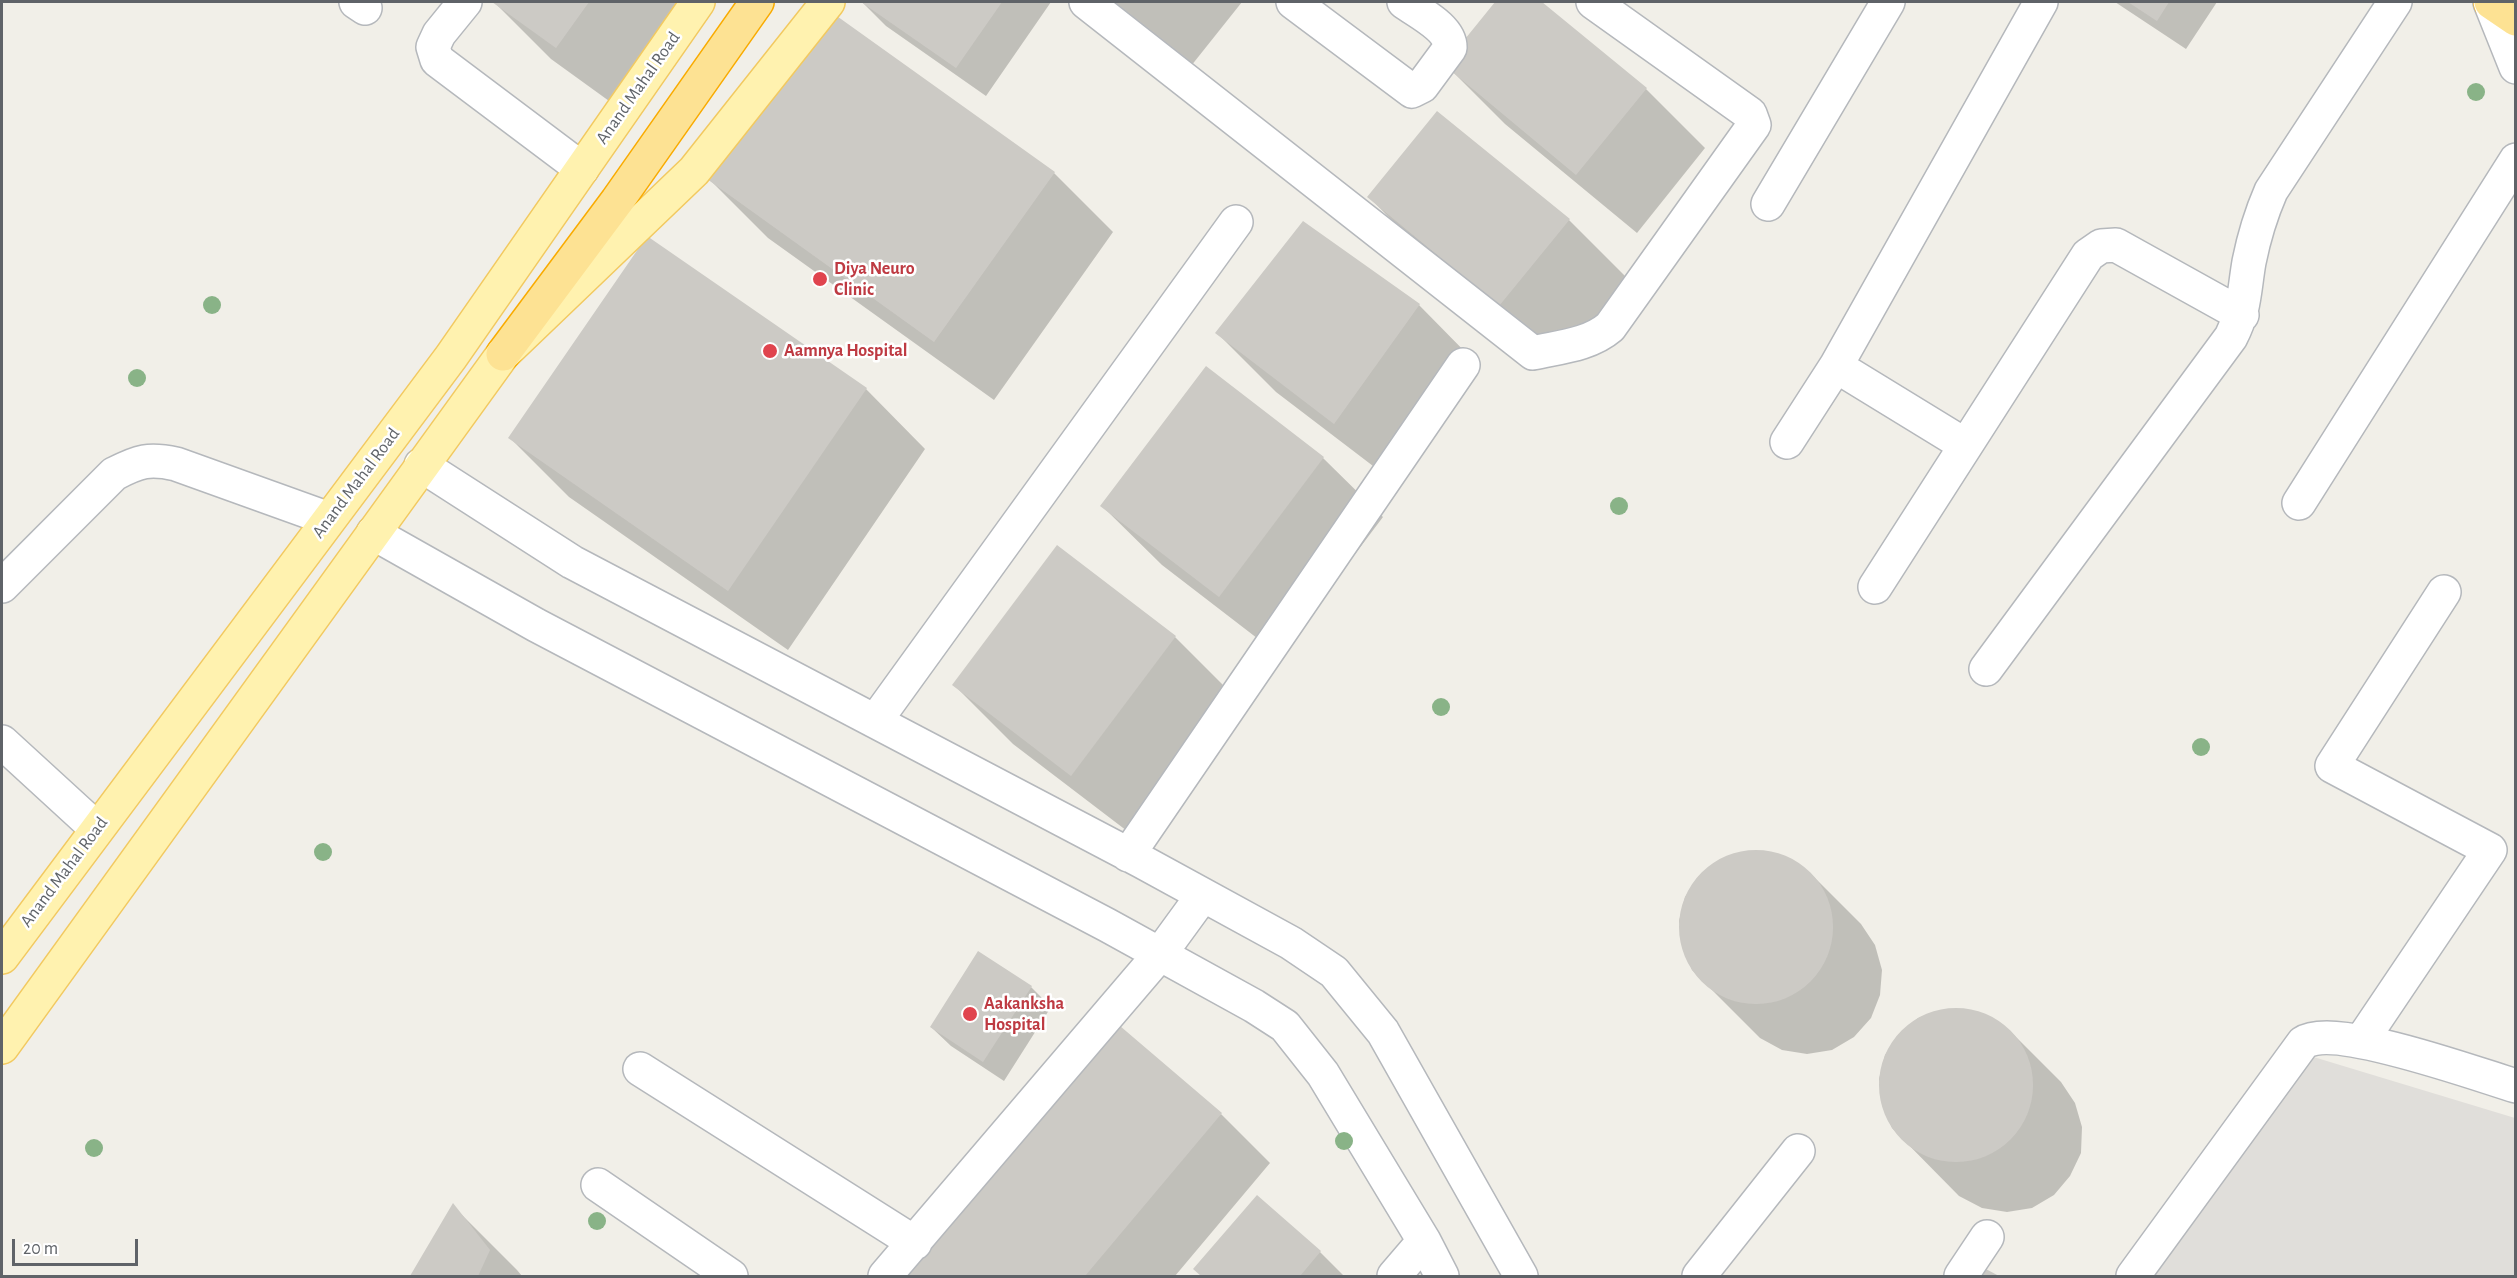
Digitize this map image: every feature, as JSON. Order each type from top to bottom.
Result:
[{"type":"highway","points":[[503,354],[617,201],[758,2]]},
{"type":"highway","points":[[2490,2],[2516,19]]},
{"type":"main road","name":"Anand Mahal Road","points":[[2,957],[451,357],[698,2]]},
{"type":"main road","points":[[2,1047],[503,354],[694,171],[828,2]]},
{"type":"street","points":[[465,2],[439,34],[433,47],[437,60],[582,170]]},
{"type":"street","points":[[1086,2],[1533,353],[1599,337],[1610,327],[1754,125],[1750,114],[1593,2]]},
{"type":"street","points":[[1293,2],[1412,92],[1422,86],[1450,48],[1450,40],[1445,32],[1404,2]]},
{"type":"street","points":[[1767,204],[1888,2]]},
{"type":"street","points":[[1786,442],[1836,366],[2041,2]]},
{"type":"street","points":[[1986,669],[2231,337],[2242,315],[2249,263],[2259,218],[2271,191],[2395,2]]},
{"type":"street","points":[[2490,2],[2516,67]]},
{"type":"street","points":[[2299,503],[2516,160]]},
{"type":"street","points":[[876,720],[1236,222]]},
{"type":"street","points":[[1875,587],[2088,255],[2101,246],[2116,245],[2242,315]]},
{"type":"street","points":[[1128,855],[1463,364]]},
{"type":"street","points":[[1836,366],[1965,445]]},
{"type":"street","points":[[2,586],[114,474],[132,465],[153,459],[176,464],[329,519]]},
{"type":"street","points":[[421,465],[572,562],[876,720],[1203,895],[1291,943],[1334,972],[1383,1032],[1521,1276]]},
{"type":"street","points":[[381,521],[536,625],[1160,954],[1285,1026],[1323,1074],[1424,1241],[1442,1276]]},
{"type":"street","points":[[2362,1040],[2490,850],[2332,766],[2444,592]]},
{"type":"street","points":[[2,742],[97,829]]},
{"type":"street","points":[[885,1276],[1160,954],[1203,895]]},
{"type":"street","points":[[2133,1276],[2303,1043],[2312,1037],[2362,1040],[2516,1086]]},
{"type":"street","points":[[640,1069],[915,1242]]},
{"type":"street","points":[[1699,1276],[1798,1151]]},
{"type":"street","points":[[598,1185],[731,1276]]},
{"type":"street","points":[[1961,1276],[1987,1237]]},
{"type":"street","points":[[1394,1276],[1424,1241]]},
{"type":"shaded area","points":[[2307,1055],[2515,1118],[2515,1276],[2129,1276]]},
{"type":"building","points":[[492,2],[589,2],[556,48]]},
{"type":"building","points":[[861,2],[1002,2],[956,68]]},
{"type":"building","points":[[1495,2],[1542,2],[1647,88],[1576,175],[1444,65]]},
{"type":"building","points":[[2128,2],[2169,2],[2157,21]]},
{"type":"building","points":[[827,9],[1055,172],[934,342],[707,179]]},
{"type":"building","points":[[1437,111],[1570,219],[1499,306],[1367,197]]},
{"type":"building","points":[[1303,221],[1420,304],[1334,424],[1215,333]]},
{"type":"building","points":[[647,236],[867,388],[728,591],[508,438]]},
{"type":"building","points":[[1206,366],[1324,457],[1219,597],[1100,506]]},
{"type":"building","points":[[1057,545],[1176,636],[1071,776],[952,685]]},
{"type":"building","points":[[1756,850],[1786,855],[1811,872],[1828,897],[1833,927],[1828,957],[1811,982],[1786,999],[1756,1004],[1726,999],[1701,982],[1684,957],[1679,927],[1684,897],[1701,872],[1726,855]]},
{"type":"building","points":[[978,951],[1032,986],[983,1062],[930,1027]]},
{"type":"building","points":[[1956,1008],[1986,1013],[2011,1030],[2028,1055],[2033,1085],[2028,1115],[2011,1140],[1986,1157],[1956,1162],[1926,1157],[1901,1140],[1884,1115],[1879,1085],[1884,1055],[1901,1030],[1926,1013]]},
{"type":"building","points":[[1113,1020],[1222,1113],[1085,1276],[897,1276]]},
{"type":"building","points":[[1257,1195],[1321,1251],[1300,1276],[1201,1276],[1193,1269]]},
{"type":"building","points":[[453,1203],[490,1250],[478,1276],[410,1276]]},
{"type":"building","points":[[1984,1268],[1999,1276],[1978,1276]]},
{"type":"place","name":"Diya Neuro Clinic","points":[[820,279]]},
{"type":"place","name":"Aamnya Hospital","points":[[770,351]]},
{"type":"place","name":"Aakanksha Hospital","points":[[970,1014]]}]
